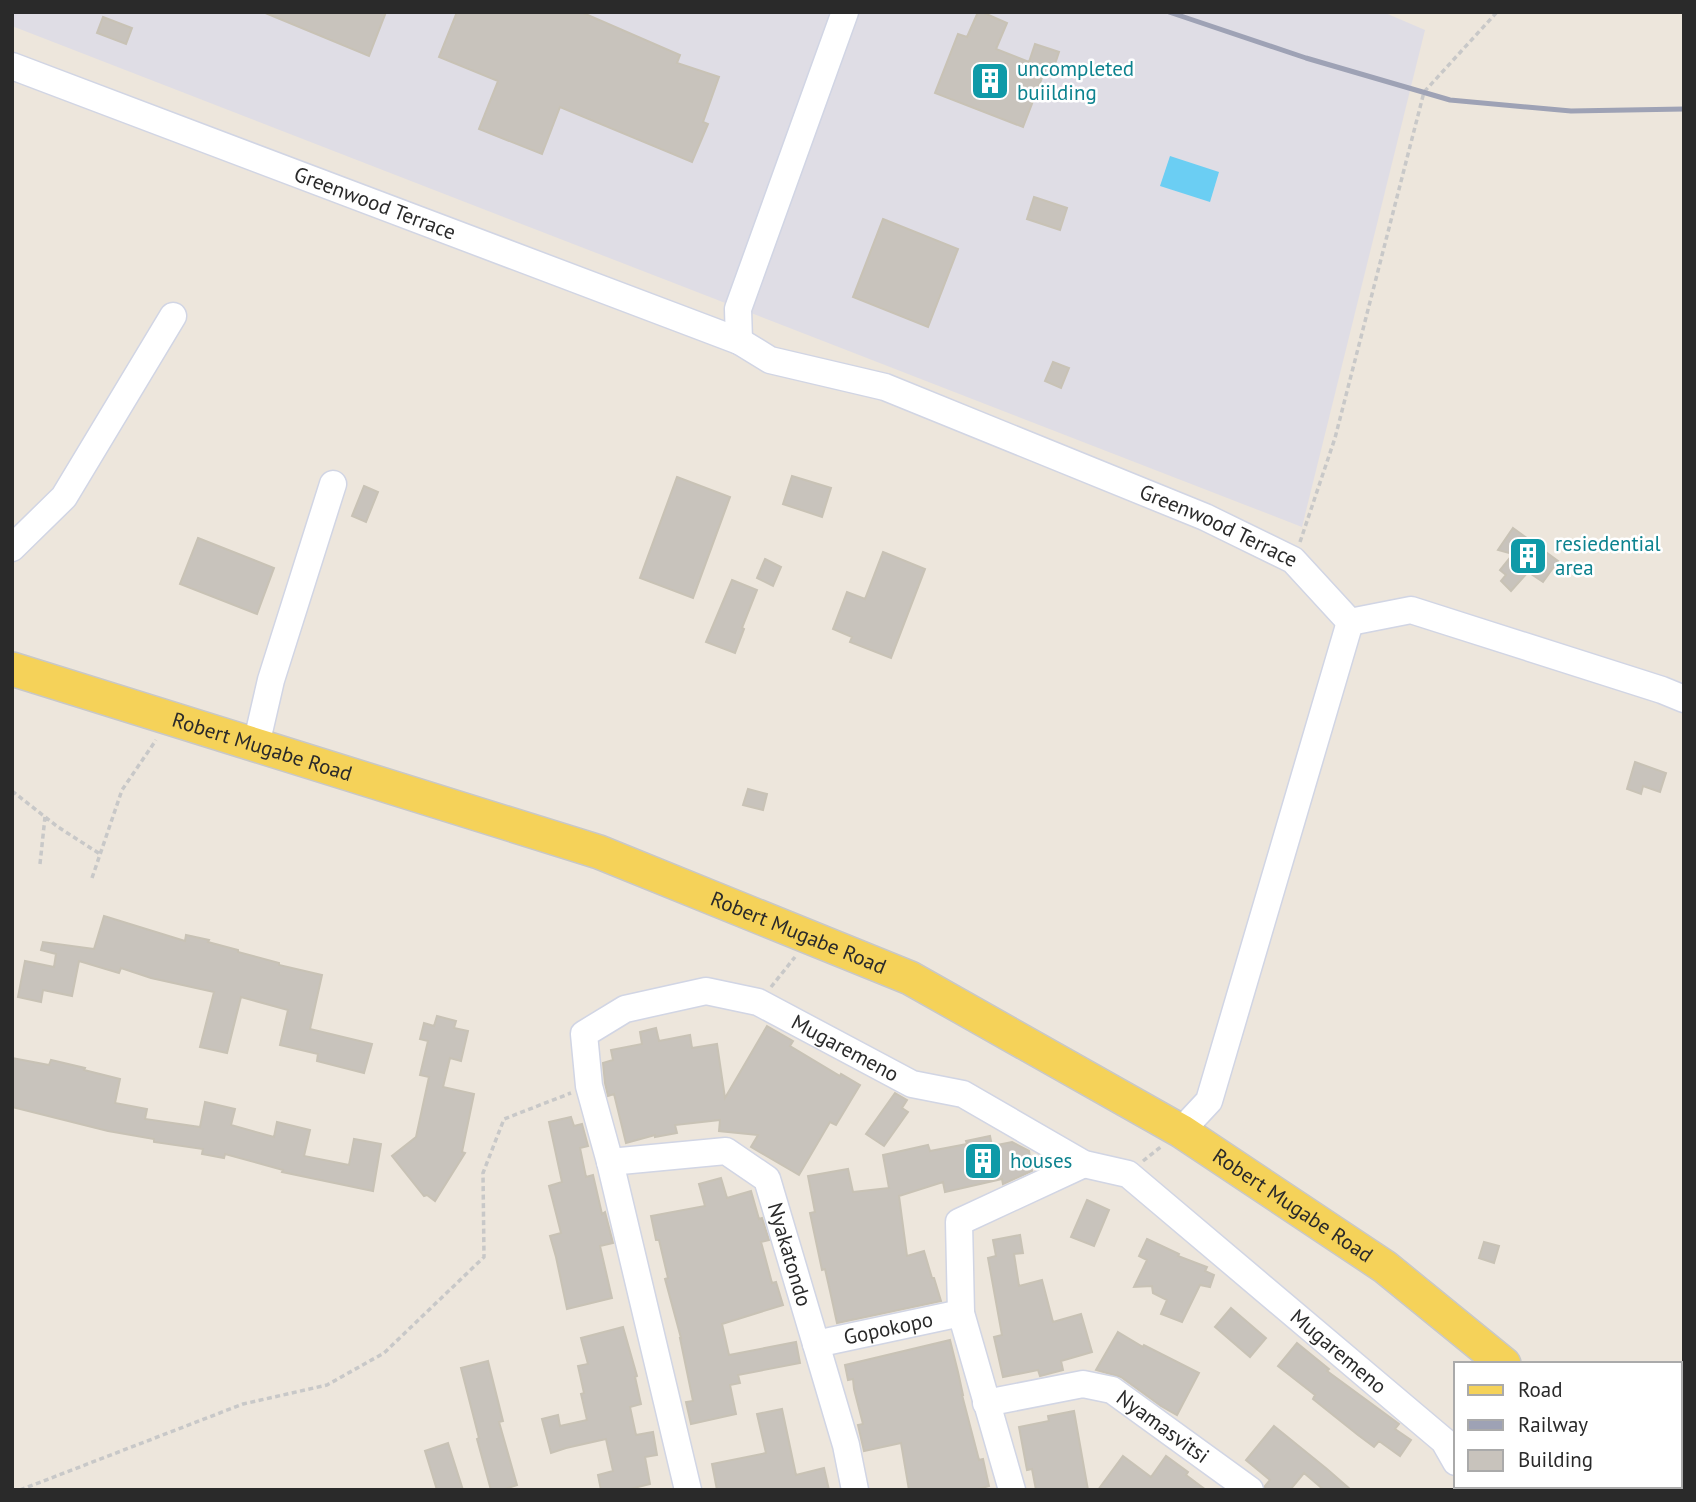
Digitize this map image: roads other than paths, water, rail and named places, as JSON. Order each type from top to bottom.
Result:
[{"type":"main road","name":"Robert Mugabe Road","points":[[12,668],[599,852],[911,978],[1181,1131],[1385,1267],[1502,1362]]},
{"type":"street","points":[[739,341],[738,309],[845,12]]},
{"type":"street","name":"Greenwood Terrace","points":[[12,66],[739,341],[770,360],[885,387],[1205,517],[1293,560],[1349,622]]},
{"type":"street","points":[[12,548],[64,497],[173,316]]},
{"type":"street","points":[[256,745],[271,680],[333,484]]},
{"type":"street","points":[[1181,1131],[1209,1101],[1349,622],[1411,610],[1684,699]]},
{"type":"street","name":"Mugaremeno","points":[[688,1490],[610,1162],[589,1086],[584,1034],[625,1009],[706,991],[758,1002],[912,1084],[963,1094],[1084,1164],[1128,1174],[1444,1441],[1454,1458]]},
{"type":"street","name":"Nyakatondo","points":[[610,1162],[726,1151],[767,1179],[846,1445],[855,1490]]},
{"type":"street","points":[[1012,1490],[961,1313],[959,1222],[1084,1164]]},
{"type":"street","name":"Gopokopo","points":[[816,1344],[961,1313]]},
{"type":"street","name":"Nyamasvitsi","points":[[986,1402],[1083,1384],[1112,1390],[1250,1490]]},
{"type":"water","points":[[1170,156],[1219,172],[1210,202],[1160,186]]},
{"type":"railway","points":[[1169,12],[1306,58],[1450,100],[1571,111],[1684,109]]},
{"type":"place","name":"uncompleted buiilding","points":[[990,81]]},
{"type":"place","name":"resiedential area","points":[[1528,556]]},
{"type":"place","name":"houses","points":[[983,1161]]}]
